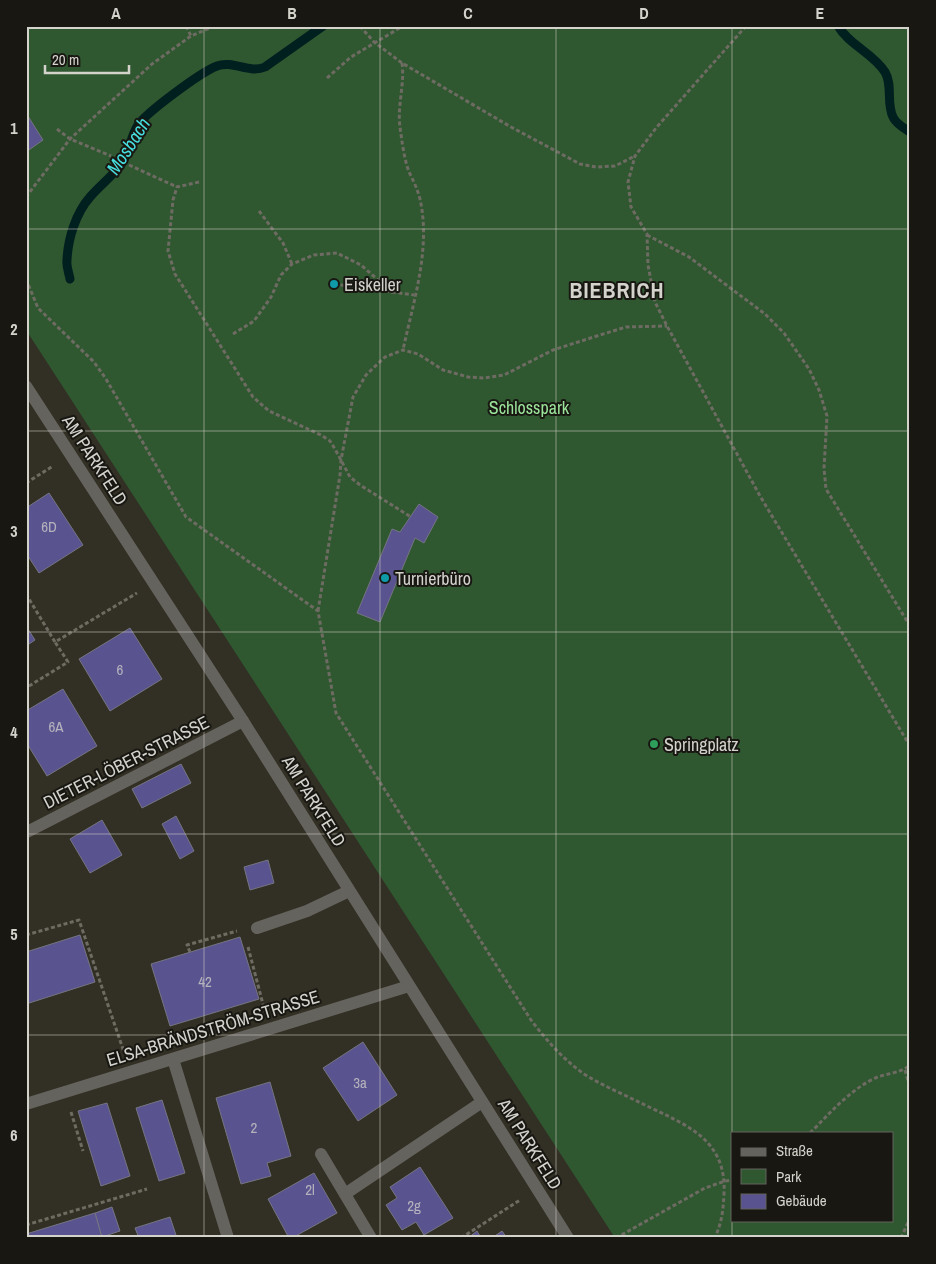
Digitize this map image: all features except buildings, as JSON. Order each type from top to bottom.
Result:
[{"type":"street","name":"AM PARKFELD","points":[[26,386],[243,721],[568,1238]]},
{"type":"street","name":"DIETER-LÖBER-STRASSE","points":[[26,830],[27,832],[243,721]]},
{"type":"street","points":[[257,928],[307,912],[349,891]]},
{"type":"street","name":"ELSA-BRÄNDSTRÖM-STRASSE","points":[[26,1104],[409,986]]},
{"type":"street","points":[[173,1059],[228,1238]]},
{"type":"street","points":[[345,1194],[482,1102]]},
{"type":"street","points":[[320,1154],[371,1238]]},
{"type":"path","points":[[186,26],[191,36]]},
{"type":"path","points":[[26,197],[70,139],[152,64],[191,36],[215,26]]},
{"type":"path","points":[[360,26],[374,42],[402,63],[580,164],[596,167],[615,166],[635,156]]},
{"type":"path","points":[[327,78],[351,57],[403,26]]},
{"type":"path","points":[[746,26],[656,128],[635,156],[628,182],[631,207],[647,234],[648,265],[656,302],[667,326],[760,496],[910,746]]},
{"type":"path","points":[[402,63],[399,125],[409,171],[416,185],[421,204],[424,234],[421,267],[403,350]]},
{"type":"path","points":[[57,129],[70,139],[111,156]]},
{"type":"path","points":[[130,165],[177,187],[199,182]]},
{"type":"path","points":[[177,187],[173,200],[168,251],[175,274],[253,397],[270,411],[322,435],[330,441],[350,476],[360,485],[411,517]]},
{"type":"path","points":[[259,211],[282,243],[292,264]]},
{"type":"path","points":[[647,234],[689,257],[764,314],[784,333],[810,369],[820,390],[827,416],[824,468],[826,489],[910,626]]},
{"type":"path","points":[[233,334],[254,321],[271,297],[281,275],[292,264],[314,254],[338,253],[361,265],[393,293]]},
{"type":"path","points":[[26,279],[38,308],[94,362],[106,379],[186,516],[318,611]]},
{"type":"path","points":[[334,284],[414,295]]},
{"type":"path","points":[[667,326],[626,327],[553,350],[504,375],[484,378],[468,377],[443,370],[418,354],[403,350],[385,357],[366,374],[353,397],[341,460],[318,611],[336,713],[531,1020],[554,1049],[585,1074],[638,1102],[682,1121],[704,1137],[717,1156],[724,1181],[723,1218],[715,1238]]},
{"type":"path","points":[[26,483],[71,455]]},
{"type":"path","points":[[55,642],[153,583]]},
{"type":"path","points":[[26,594],[68,662],[29,686]]},
{"type":"path","points":[[26,935],[79,920],[131,1072]]},
{"type":"path","points":[[190,952],[187,945],[243,929],[257,928]]},
{"type":"path","points":[[243,929],[270,1029]]},
{"type":"path","points":[[811,1132],[851,1093],[875,1078],[905,1070],[910,1065]]},
{"type":"path","points":[[905,1070],[910,1088]]},
{"type":"path","points":[[66,1092],[83,1151]]},
{"type":"path","points":[[616,1238],[704,1188],[731,1180]]},
{"type":"path","points":[[26,1225],[147,1189]]},
{"type":"path","points":[[461,1238],[538,1189]]},
{"type":"path","points":[[901,1238],[910,1218]]},
{"type":"green space","name":"Schlosspark","points":[[26,26],[910,26],[910,1238],[615,1238],[26,330]]},
{"type":"waterway","name":"Mosbach","points":[[70,279],[67,265],[68,252],[77,218],[85,203],[122,163],[133,134],[143,119],[175,93],[209,70],[223,65],[253,69],[265,67],[323,26]]},
{"type":"waterway","points":[[838,26],[848,39],[874,59],[885,72],[889,83],[890,106],[893,117],[898,124],[910,132]]},
{"type":"place","name":"Eiskeller","points":[[334,284]]},
{"type":"place","name":"Turnierbüro","points":[[385,578]]},
{"type":"place","name":"Springplatz","points":[[654,744]]},
{"type":"district","name":"BIEBRICH","points":[[617,290]]}]
